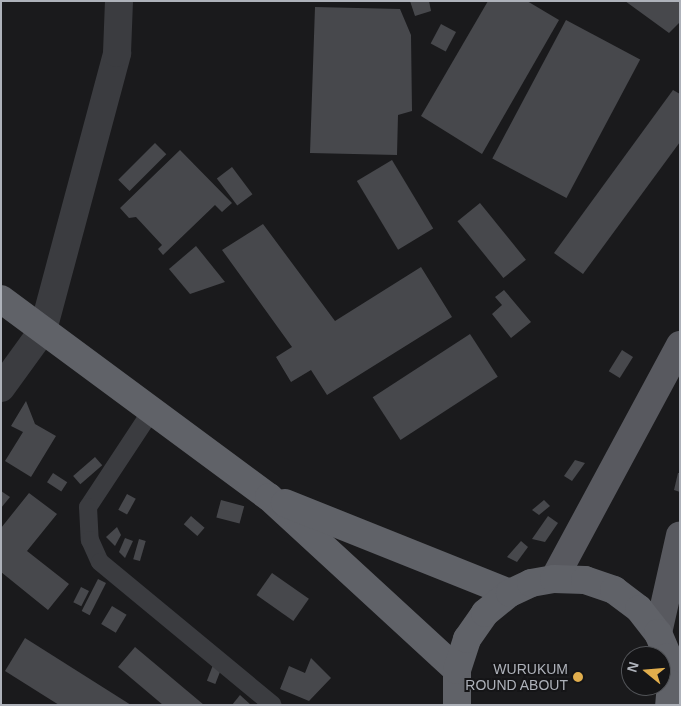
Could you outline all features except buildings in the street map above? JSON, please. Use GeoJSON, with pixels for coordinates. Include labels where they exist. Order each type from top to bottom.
{"type":"FeatureCollection","features":[{"type":"Feature","properties":{"kind":"highway"},"geometry":{"type":"LineString","coordinates":[[1,299],[270,497],[457,670]]}},
{"type":"Feature","properties":{"kind":"highway"},"geometry":{"type":"LineString","coordinates":[[270,497],[510,593]]}},
{"type":"Feature","properties":{"kind":"highway"},"geometry":{"type":"LineString","coordinates":[[458,705],[457,670],[467,639],[485,613],[510,593],[554,578],[585,580],[614,590],[639,609],[658,632],[668,657],[674,695]]}},
{"type":"Feature","properties":{"kind":"main road"},"geometry":{"type":"LineString","coordinates":[[554,578],[680,345]]}},
{"type":"Feature","properties":{"kind":"main road"},"geometry":{"type":"LineString","coordinates":[[658,632],[680,535]]}},
{"type":"Feature","properties":{"kind":"street"},"geometry":{"type":"LineString","coordinates":[[1,388],[43,330],[118,53],[119,1]]}},
{"type":"Feature","properties":{"kind":"lane"},"geometry":{"type":"LineString","coordinates":[[152,410],[88,507],[90,540],[100,562],[273,705]]}},
{"type":"Feature","properties":{"kind":"place","name":"WURUKUM ROUND ABOUT"},"geometry":{"type":"Point","coordinates":[578,677]}}]}
